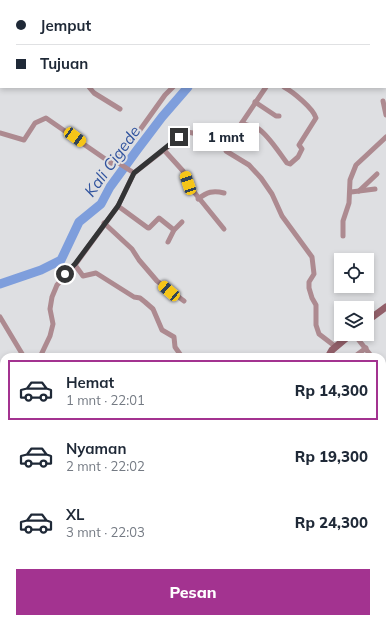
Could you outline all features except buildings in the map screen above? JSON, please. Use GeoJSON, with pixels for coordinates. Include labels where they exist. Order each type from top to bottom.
{"type":"FeatureCollection","features":[{"type":"Feature","properties":{"kind":"street"},"geometry":{"type":"LineString","coordinates":[[90,88],[94,93],[120,110]]}},
{"type":"Feature","properties":{"kind":"street"},"geometry":{"type":"LineString","coordinates":[[119,163],[126,144],[132,141],[165,95],[172,88]]}},
{"type":"Feature","properties":{"kind":"street"},"geometry":{"type":"LineString","coordinates":[[42,353],[50,336],[53,324],[50,309],[53,292],[65,274],[75,264],[118,206],[133,172],[187,132],[193,132],[225,143],[229,142],[265,88]]}},
{"type":"Feature","properties":{"kind":"street"},"geometry":{"type":"LineString","coordinates":[[242,123],[249,127],[258,128],[272,142],[287,163],[290,164],[294,161],[302,150],[299,145],[316,118],[313,112],[292,92],[286,88]]}},
{"type":"Feature","properties":{"kind":"street"},"geometry":{"type":"LineString","coordinates":[[383,101],[386,115]]}},
{"type":"Feature","properties":{"kind":"street"},"geometry":{"type":"LineString","coordinates":[[255,102],[276,116],[279,116]]}},
{"type":"Feature","properties":{"kind":"street"},"geometry":{"type":"LineString","coordinates":[[0,133],[24,140],[35,123],[46,118],[111,163],[119,163],[133,172]]}},
{"type":"Feature","properties":{"kind":"street"},"geometry":{"type":"LineString","coordinates":[[343,236],[343,221],[349,203],[351,192],[350,180],[354,167],[386,137]]}},
{"type":"Feature","properties":{"kind":"street"},"geometry":{"type":"LineString","coordinates":[[225,143],[227,152],[249,164],[261,178],[272,194],[282,216],[312,257],[314,274],[309,282],[309,288],[316,305],[316,326],[319,334],[336,347]]}},
{"type":"Feature","properties":{"kind":"street"},"geometry":{"type":"LineString","coordinates":[[164,150],[183,171],[190,187],[198,199],[224,229]]}},
{"type":"Feature","properties":{"kind":"street"},"geometry":{"type":"LineString","coordinates":[[359,191],[377,174]]}},
{"type":"Feature","properties":{"kind":"street"},"geometry":{"type":"LineString","coordinates":[[351,192],[375,189]]}},
{"type":"Feature","properties":{"kind":"street"},"geometry":{"type":"LineString","coordinates":[[198,199],[205,193],[214,190],[224,193]]}},
{"type":"Feature","properties":{"kind":"street"},"geometry":{"type":"LineString","coordinates":[[118,206],[148,228],[150,228],[159,218],[174,230]]}},
{"type":"Feature","properties":{"kind":"street"},"geometry":{"type":"LineString","coordinates":[[168,242],[174,230],[182,222]]}},
{"type":"Feature","properties":{"kind":"street"},"geometry":{"type":"LineString","coordinates":[[104,223],[132,249],[139,260],[157,281],[184,301]]}},
{"type":"Feature","properties":{"kind":"street"},"geometry":{"type":"LineString","coordinates":[[75,264],[84,276],[96,273],[134,298],[142,299],[156,313],[162,330],[174,337],[175,347],[179,353]]}},
{"type":"Feature","properties":{"kind":"street"},"geometry":{"type":"LineString","coordinates":[[374,316],[386,307]]}},
{"type":"Feature","properties":{"kind":"street"},"geometry":{"type":"LineString","coordinates":[[0,317],[22,353]]}},
{"type":"Feature","properties":{"kind":"street"},"geometry":{"type":"LineString","coordinates":[[331,353],[343,341]]}},
{"type":"Feature","properties":{"kind":"street"},"geometry":{"type":"LineString","coordinates":[[360,341],[369,353]]}},
{"type":"Feature","properties":{"kind":"street"},"geometry":{"type":"LineString","coordinates":[[359,353],[366,348]]}},
{"type":"Feature","properties":{"kind":"waterway","name":"Kali Cigede"},"geometry":{"type":"LineString","coordinates":[[0,284],[41,270],[61,260],[79,222],[101,204],[110,187],[137,150],[162,117],[187,88]]}},
{"type":"Feature","properties":{"kind":"route"},"geometry":{"type":"LineString","coordinates":[[65,274],[75,264],[118,206],[134,173],[179,137]]}}]}
